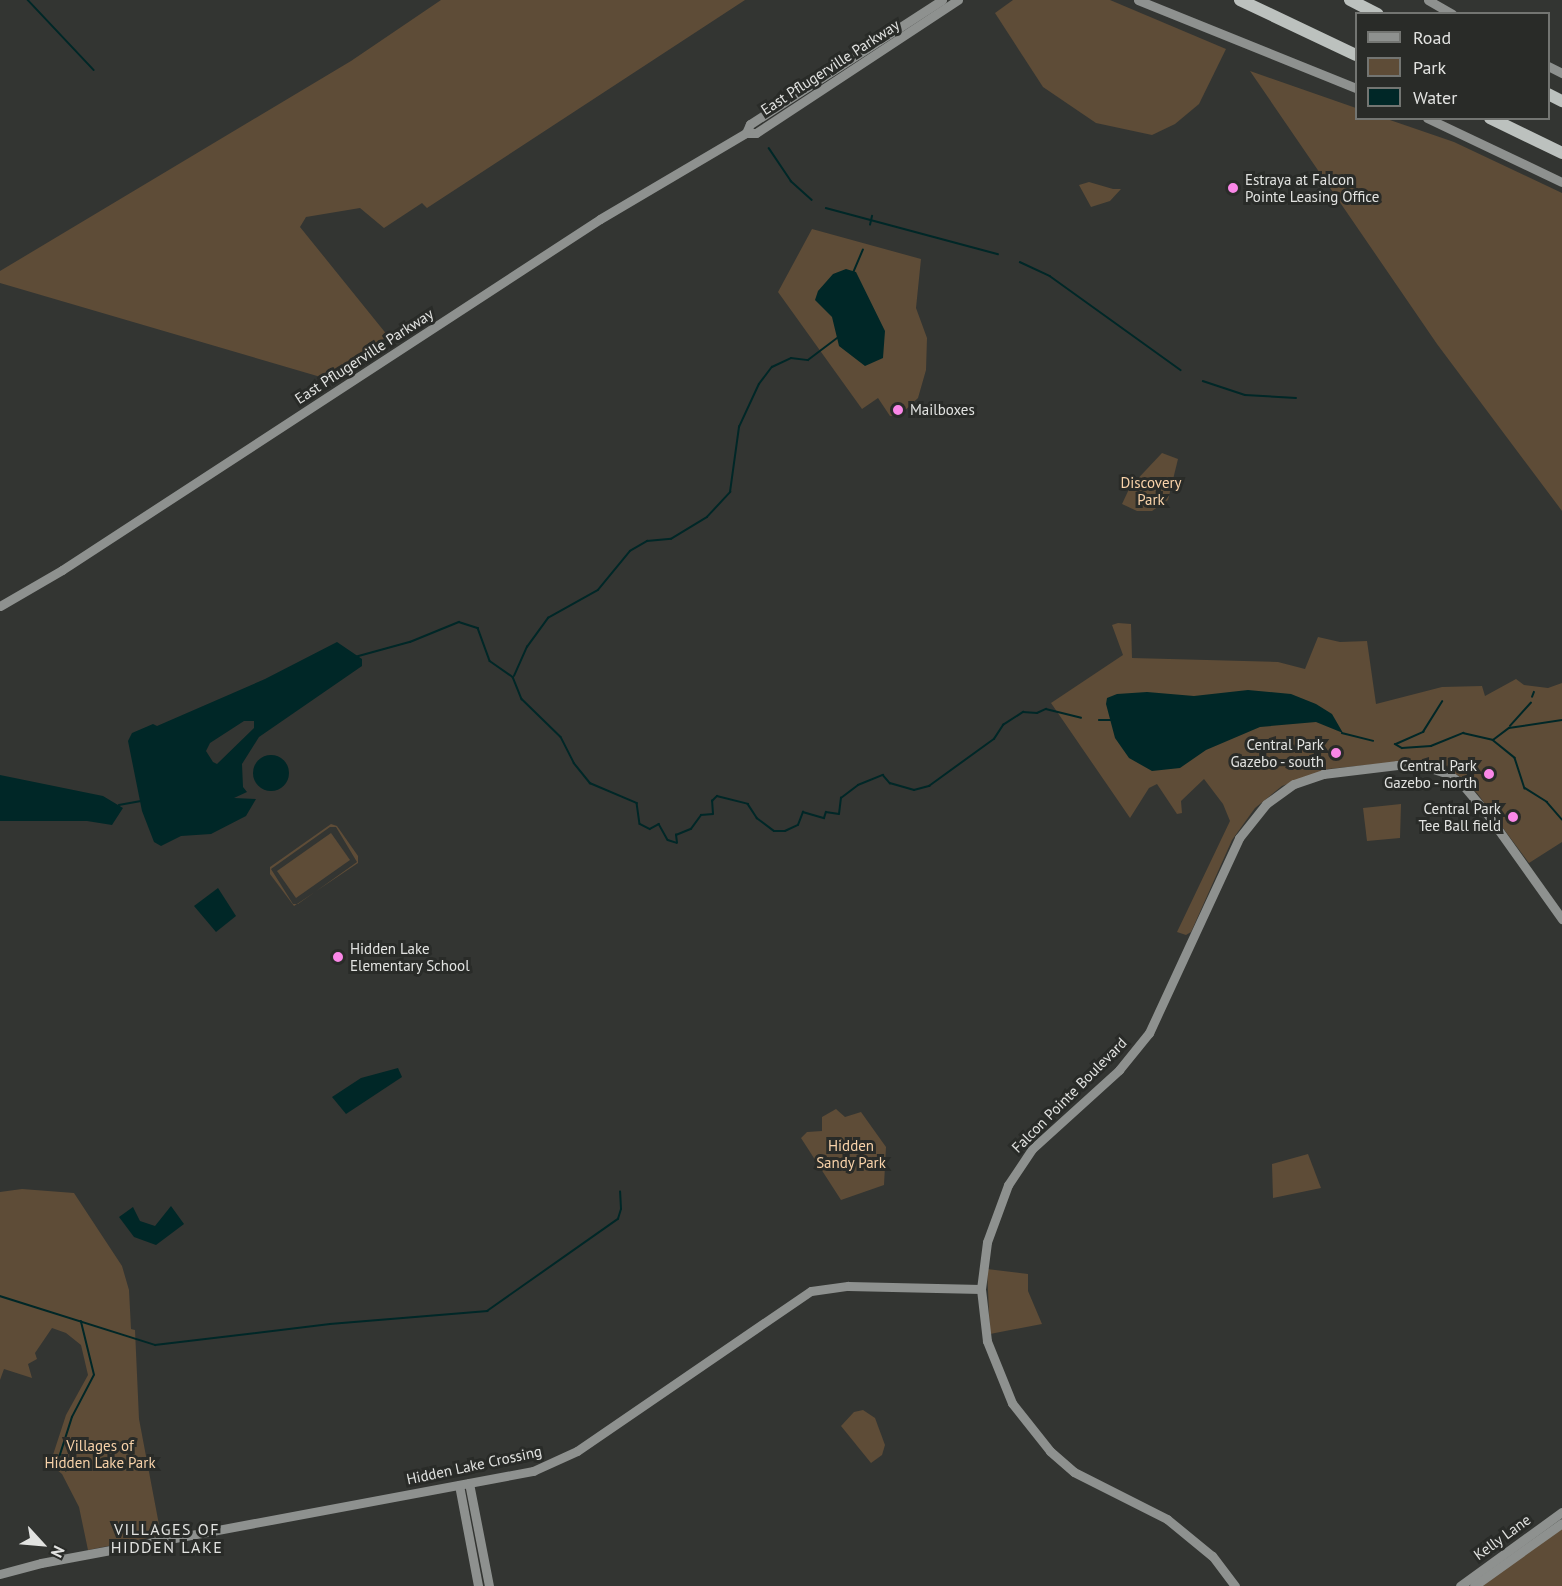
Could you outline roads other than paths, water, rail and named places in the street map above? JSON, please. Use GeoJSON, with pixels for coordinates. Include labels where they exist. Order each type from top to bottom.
{"type":"FeatureCollection","features":[{"type":"Feature","properties":{"kind":"highway"},"geometry":{"type":"LineString","coordinates":[[1240,0],[1355,55]]}},
{"type":"Feature","properties":{"kind":"highway"},"geometry":{"type":"LineString","coordinates":[[1350,0],[1374,12]]}},
{"type":"Feature","properties":{"kind":"highway"},"geometry":{"type":"LineString","coordinates":[[1494,120],[1562,154]]}},
{"type":"Feature","properties":{"kind":"street","name":"East Pflugerville Parkway"},"geometry":{"type":"LineString","coordinates":[[746,133],[750,124],[942,0]]}},
{"type":"Feature","properties":{"kind":"street","name":"East Pflugerville Parkway"},"geometry":{"type":"LineString","coordinates":[[0,606],[54,575],[600,219],[746,133],[756,133],[958,0]]}},
{"type":"Feature","properties":{"kind":"street"},"geometry":{"type":"LineString","coordinates":[[1138,0],[1355,88]]}},
{"type":"Feature","properties":{"kind":"street"},"geometry":{"type":"LineString","coordinates":[[1428,0],[1449,12]]}},
{"type":"Feature","properties":{"kind":"street"},"geometry":{"type":"LineString","coordinates":[[847,75],[852,64],[886,42],[901,27]]}},
{"type":"Feature","properties":{"kind":"street"},"geometry":{"type":"LineString","coordinates":[[1431,120],[1562,182]]}},
{"type":"Feature","properties":{"kind":"street","name":"Falcon Pointe Boulevard"},"geometry":{"type":"LineString","coordinates":[[1235,1586],[1192,1537],[1167,1519],[1074,1472],[1031,1430],[995,1368],[981,1289],[992,1226],[1021,1164],[1046,1135],[1119,1070],[1149,1033],[1239,838],[1255,814],[1280,793],[1323,774],[1397,765],[1427,767],[1448,774],[1463,784],[1485,811],[1562,919]]}},
{"type":"Feature","properties":{"kind":"street","name":"Hidden Lake Crossing"},"geometry":{"type":"LineString","coordinates":[[0,1574],[44,1562],[533,1471],[565,1459],[811,1291],[848,1286],[981,1289]]}},
{"type":"Feature","properties":{"kind":"street"},"geometry":{"type":"LineString","coordinates":[[469,1483],[489,1586]]}},
{"type":"Feature","properties":{"kind":"street"},"geometry":{"type":"LineString","coordinates":[[459,1485],[478,1586]]}},
{"type":"Feature","properties":{"kind":"street","name":"Kelly Lane"},"geometry":{"type":"LineString","coordinates":[[1460,1586],[1562,1512]]}},
{"type":"Feature","properties":{"kind":"street","name":"Kelly Lane"},"geometry":{"type":"LineString","coordinates":[[1474,1586],[1562,1522]]}},
{"type":"Feature","properties":{"kind":"water"},"geometry":{"type":"Polygon","coordinates":[[[846,269],[856,272],[885,331],[883,358],[865,366],[839,346],[832,317],[815,300],[818,291],[833,274],[846,269]]]}},
{"type":"Feature","properties":{"kind":"water"},"geometry":{"type":"Polygon","coordinates":[[[337,642],[362,659],[362,666],[259,737],[242,764],[243,787],[247,792],[234,798],[256,799],[246,816],[211,834],[181,836],[161,846],[154,842],[142,811],[128,741],[132,733],[153,724],[157,726],[265,679],[337,642]],[[244,721],[210,743],[206,751],[213,762],[217,764],[254,728],[254,721],[244,721]]]}},
{"type":"Feature","properties":{"kind":"water"},"geometry":{"type":"Polygon","coordinates":[[[1248,690],[1291,694],[1316,704],[1332,714],[1343,733],[1316,722],[1260,727],[1206,750],[1180,768],[1152,771],[1129,758],[1115,738],[1106,704],[1107,698],[1117,694],[1147,692],[1194,696],[1248,690]]]}},
{"type":"Feature","properties":{"kind":"water"},"geometry":{"type":"Polygon","coordinates":[[[271,755],[284,760],[289,773],[284,786],[271,791],[258,786],[253,773],[258,760],[271,755]]]}},
{"type":"Feature","properties":{"kind":"water"},"geometry":{"type":"Polygon","coordinates":[[[0,775],[103,796],[123,808],[112,825],[87,821],[0,821],[0,775]]]}},
{"type":"Feature","properties":{"kind":"water"},"geometry":{"type":"Polygon","coordinates":[[[218,888],[236,916],[216,932],[194,906],[218,888]]]}},
{"type":"Feature","properties":{"kind":"water"},"geometry":{"type":"Polygon","coordinates":[[[398,1068],[402,1077],[346,1114],[332,1097],[361,1078],[398,1068]]]}},
{"type":"Feature","properties":{"kind":"water"},"geometry":{"type":"Polygon","coordinates":[[[171,1206],[184,1224],[156,1245],[134,1237],[119,1217],[133,1207],[140,1221],[155,1226],[171,1206]]]}},
{"type":"Feature","properties":{"kind":"waterway"},"geometry":{"type":"LineString","coordinates":[[28,0],[94,70]]}},
{"type":"Feature","properties":{"kind":"waterway"},"geometry":{"type":"LineString","coordinates":[[769,148],[791,181],[812,200]]}},
{"type":"Feature","properties":{"kind":"waterway"},"geometry":{"type":"LineString","coordinates":[[826,208],[998,254]]}},
{"type":"Feature","properties":{"kind":"waterway"},"geometry":{"type":"LineString","coordinates":[[870,225],[872,216]]}},
{"type":"Feature","properties":{"kind":"waterway"},"geometry":{"type":"LineString","coordinates":[[853,273],[863,250]]}},
{"type":"Feature","properties":{"kind":"waterway"},"geometry":{"type":"LineString","coordinates":[[1020,262],[1050,276],[1181,370]]}},
{"type":"Feature","properties":{"kind":"waterway"},"geometry":{"type":"LineString","coordinates":[[514,676],[527,647],[548,618],[598,590],[630,551],[647,541],[671,539],[707,517],[730,492],[739,427],[759,384],[772,367],[791,358],[808,360],[837,338]]}},
{"type":"Feature","properties":{"kind":"waterway"},"geometry":{"type":"LineString","coordinates":[[1203,381],[1245,395],[1296,398]]}},
{"type":"Feature","properties":{"kind":"waterway"},"geometry":{"type":"LineString","coordinates":[[355,657],[410,642],[459,622],[478,628],[490,661],[513,677],[522,699],[561,737],[574,763],[590,783],[637,803],[640,824],[650,829],[659,824],[668,840],[677,843],[676,835],[691,829],[701,815],[713,814],[712,801],[717,796],[748,804],[757,818],[774,831],[785,831],[798,825],[803,812],[824,818],[826,812],[839,814],[841,798],[858,785],[883,775],[890,783],[914,790],[929,786],[994,739],[1003,725],[1023,712],[1037,713],[1046,709],[1081,718]]}},
{"type":"Feature","properties":{"kind":"waterway"},"geometry":{"type":"LineString","coordinates":[[1532,697],[1534,692]]}},
{"type":"Feature","properties":{"kind":"waterway"},"geometry":{"type":"LineString","coordinates":[[1396,744],[1423,732],[1442,702]]}},
{"type":"Feature","properties":{"kind":"waterway"},"geometry":{"type":"LineString","coordinates":[[1510,726],[1531,703]]}},
{"type":"Feature","properties":{"kind":"waterway"},"geometry":{"type":"LineString","coordinates":[[1099,720],[1112,720]]}},
{"type":"Feature","properties":{"kind":"waterway"},"geometry":{"type":"LineString","coordinates":[[1493,740],[1509,728],[1562,720]]}},
{"type":"Feature","properties":{"kind":"waterway"},"geometry":{"type":"LineString","coordinates":[[1342,733],[1373,741]]}},
{"type":"Feature","properties":{"kind":"waterway"},"geometry":{"type":"LineString","coordinates":[[1395,744],[1402,748],[1431,746],[1463,733],[1493,740],[1515,758],[1525,788],[1547,802],[1562,819]]}},
{"type":"Feature","properties":{"kind":"waterway"},"geometry":{"type":"LineString","coordinates":[[119,805],[141,801]]}},
{"type":"Feature","properties":{"kind":"waterway"},"geometry":{"type":"LineString","coordinates":[[0,1296],[155,1345],[330,1324],[487,1311],[618,1219],[621,1209],[620,1192]]}},
{"type":"Feature","properties":{"kind":"waterway"},"geometry":{"type":"LineString","coordinates":[[66,1471],[57,1464],[72,1417],[94,1375],[81,1322]]}},
{"type":"Feature","properties":{"kind":"place","name":"Estraya at Falcon Pointe Leasing Office"},"geometry":{"type":"Point","coordinates":[1233,188]}},
{"type":"Feature","properties":{"kind":"place","name":"Mailboxes"},"geometry":{"type":"Point","coordinates":[898,410]}},
{"type":"Feature","properties":{"kind":"place","name":"Central Park Gazebo - south"},"geometry":{"type":"Point","coordinates":[1336,753]}},
{"type":"Feature","properties":{"kind":"place","name":"Central Park Gazebo - north"},"geometry":{"type":"Point","coordinates":[1489,774]}},
{"type":"Feature","properties":{"kind":"place","name":"Central Park Tee Ball field"},"geometry":{"type":"Point","coordinates":[1513,817]}},
{"type":"Feature","properties":{"kind":"place","name":"Hidden Lake Elementary School"},"geometry":{"type":"Point","coordinates":[338,957]}},
{"type":"Feature","properties":{"kind":"district","name":"VILLAGES OF HIDDEN LAKE"},"geometry":{"type":"Point","coordinates":[167,1538]}},
{"type":"Feature","properties":{"kind":"park label","name":"Discovery Park"},"geometry":{"type":"Point","coordinates":[1151,490]}},
{"type":"Feature","properties":{"kind":"park label","name":"Hidden Sandy Park"},"geometry":{"type":"Point","coordinates":[851,1154]}},
{"type":"Feature","properties":{"kind":"park label","name":"Villages of Hidden Lake Park"},"geometry":{"type":"Point","coordinates":[100,1454]}}]}
